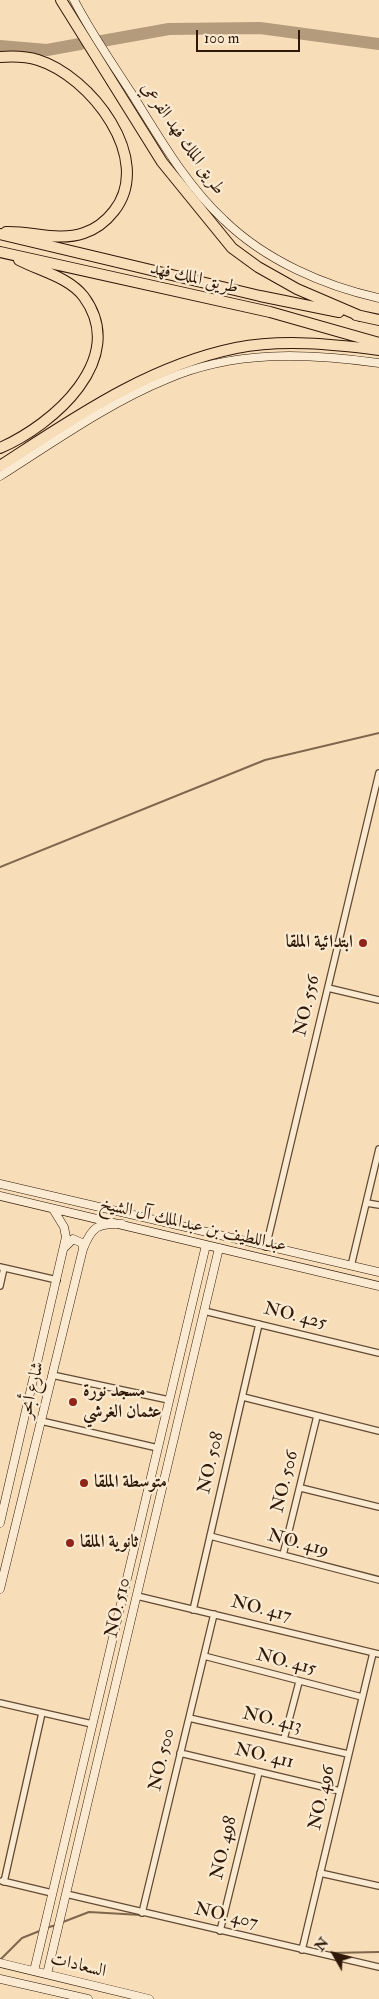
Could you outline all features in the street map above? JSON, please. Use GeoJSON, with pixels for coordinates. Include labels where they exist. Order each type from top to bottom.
{"type":"FeatureCollection","features":[{"type":"Feature","properties":{"kind":"highway"},"geometry":{"type":"LineString","coordinates":[[61,0],[162,162],[232,248],[258,267],[297,289],[360,316]]}},
{"type":"Feature","properties":{"kind":"highway"},"geometry":{"type":"LineString","coordinates":[[0,57],[18,56],[38,60],[56,68],[91,97],[119,135],[124,148],[128,176],[125,192],[119,205],[100,225],[86,233],[59,237],[23,232],[0,233]]}},
{"type":"Feature","properties":{"kind":"highway","name":"طريق الملك فهد"},"geometry":{"type":"LineString","coordinates":[[0,233],[260,296],[379,320]]}},
{"type":"Feature","properties":{"kind":"highway"},"geometry":{"type":"LineString","coordinates":[[0,448],[27,433],[57,412],[80,387],[94,363],[98,337],[93,314],[84,296],[68,282],[2,253]]}},
{"type":"Feature","properties":{"kind":"highway","name":"طريق الملك فهد"},"geometry":{"type":"LineString","coordinates":[[2,253],[270,312],[379,343]]}},
{"type":"Feature","properties":{"kind":"highway"},"geometry":{"type":"LineString","coordinates":[[0,466],[68,421],[143,378],[192,360],[236,348],[285,343],[379,350]]}},
{"type":"Feature","properties":{"kind":"street","name":"طريق الملك فهد الفرعي"},"geometry":{"type":"LineString","coordinates":[[74,0],[152,127],[190,182],[224,220],[262,250],[304,273],[358,293],[379,298]]}},
{"type":"Feature","properties":{"kind":"street"},"geometry":{"type":"LineString","coordinates":[[0,476],[131,396],[167,378],[210,366],[268,356],[327,356],[379,363]]}},
{"type":"Feature","properties":{"kind":"street","name":"NO. 556"},"geometry":{"type":"LineString","coordinates":[[266,1247],[377,792],[379,773]]}},
{"type":"Feature","properties":{"kind":"street"},"geometry":{"type":"LineString","coordinates":[[328,988],[379,1000]]}},
{"type":"Feature","properties":{"kind":"street"},"geometry":{"type":"LineString","coordinates":[[351,1266],[379,1149]]}},
{"type":"Feature","properties":{"kind":"street","name":"عبداللطيف بن عبدالملك آل الشيخ"},"geometry":{"type":"LineString","coordinates":[[0,1184],[379,1272]]}},
{"type":"Feature","properties":{"kind":"street","name":"عبداللطيف بن عبدالملك آل الشيخ"},"geometry":{"type":"LineString","coordinates":[[0,1196],[379,1286]]}},
{"type":"Feature","properties":{"kind":"street"},"geometry":{"type":"LineString","coordinates":[[366,1203],[379,1206]]}},
{"type":"Feature","properties":{"kind":"street","name":"شارع أبحر"},"geometry":{"type":"LineString","coordinates":[[0,1522],[66,1237],[64,1227],[53,1209]]}},
{"type":"Feature","properties":{"kind":"street","name":"شارع أبحر"},"geometry":{"type":"LineString","coordinates":[[0,1589],[83,1249],[90,1232],[103,1223],[122,1224]]}},
{"type":"Feature","properties":{"kind":"street"},"geometry":{"type":"LineString","coordinates":[[64,1248],[73,1239],[82,1243],[83,1249]]}},
{"type":"Feature","properties":{"kind":"street","name":"NO. 510"},"geometry":{"type":"LineString","coordinates":[[34,1971],[206,1245]]}},
{"type":"Feature","properties":{"kind":"street","name":"NO. 510"},"geometry":{"type":"LineString","coordinates":[[47,1974],[219,1248]]}},
{"type":"Feature","properties":{"kind":"street"},"geometry":{"type":"LineString","coordinates":[[203,1258],[205,1253],[210,1251],[216,1260]]}},
{"type":"Feature","properties":{"kind":"street"},"geometry":{"type":"LineString","coordinates":[[0,1286],[2,1267],[57,1280]]}},
{"type":"Feature","properties":{"kind":"street","name":"NO. 425"},"geometry":{"type":"LineString","coordinates":[[204,1310],[379,1353]]}},
{"type":"Feature","properties":{"kind":"street","name":"NO. 508"},"geometry":{"type":"LineString","coordinates":[[193,1610],[259,1324]]}},
{"type":"Feature","properties":{"kind":"street"},"geometry":{"type":"LineString","coordinates":[[52,1375],[169,1400]]}},
{"type":"Feature","properties":{"kind":"street"},"geometry":{"type":"LineString","coordinates":[[243,1397],[379,1431]]}},
{"type":"Feature","properties":{"kind":"street","name":"NO. 506"},"geometry":{"type":"LineString","coordinates":[[283,1555],[301,1488],[317,1416]]}},
{"type":"Feature","properties":{"kind":"street"},"geometry":{"type":"LineString","coordinates":[[41,1421],[158,1448]]}},
{"type":"Feature","properties":{"kind":"street"},"geometry":{"type":"LineString","coordinates":[[301,1488],[379,1507]]}},
{"type":"Feature","properties":{"kind":"street","name":"NO. 419"},"geometry":{"type":"LineString","coordinates":[[210,1536],[379,1580]]}},
{"type":"Feature","properties":{"kind":"street"},"geometry":{"type":"LineString","coordinates":[[123,1594],[137,1596]]}},
{"type":"Feature","properties":{"kind":"street","name":"NO. 417"},"geometry":{"type":"LineString","coordinates":[[137,1596],[376,1653]]}},
{"type":"Feature","properties":{"kind":"street","name":"NO. 500"},"geometry":{"type":"LineString","coordinates":[[142,1913],[214,1614]]}},
{"type":"Feature","properties":{"kind":"street","name":"NO. 496"},"geometry":{"type":"LineString","coordinates":[[302,1950],[362,1697],[376,1653]]}},
{"type":"Feature","properties":{"kind":"street","name":"NO. 415"},"geometry":{"type":"LineString","coordinates":[[204,1656],[362,1697]]}},
{"type":"Feature","properties":{"kind":"street"},"geometry":{"type":"LineString","coordinates":[[284,1739],[299,1682]]}},
{"type":"Feature","properties":{"kind":"street"},"geometry":{"type":"LineString","coordinates":[[0,1703],[92,1724]]}},
{"type":"Feature","properties":{"kind":"street"},"geometry":{"type":"LineString","coordinates":[[42,1713],[2,1881],[52,1893]]}},
{"type":"Feature","properties":{"kind":"street","name":"NO. 413"},"geometry":{"type":"LineString","coordinates":[[189,1718],[348,1754]]}},
{"type":"Feature","properties":{"kind":"street","name":"NO. 411"},"geometry":{"type":"LineString","coordinates":[[180,1753],[340,1791]]}},
{"type":"Feature","properties":{"kind":"street","name":"NO. 498"},"geometry":{"type":"LineString","coordinates":[[220,1931],[258,1772]]}},
{"type":"Feature","properties":{"kind":"street"},"geometry":{"type":"LineString","coordinates":[[320,1873],[379,1886]]}},
{"type":"Feature","properties":{"kind":"street","name":"NO. 407"},"geometry":{"type":"LineString","coordinates":[[66,1894],[379,1967]]}},
{"type":"Feature","properties":{"kind":"street"},"geometry":{"type":"LineString","coordinates":[[37,1956],[41,1967],[46,1967],[50,1961]]}},
{"type":"Feature","properties":{"kind":"street","name":"السعادات"},"geometry":{"type":"LineString","coordinates":[[0,1963],[149,1999]]}},
{"type":"Feature","properties":{"kind":"street","name":"السعادات"},"geometry":{"type":"LineString","coordinates":[[0,1979],[88,1999]]}},
{"type":"Feature","properties":{"kind":"waterway"},"geometry":{"type":"LineString","coordinates":[[102,41],[169,29],[260,28],[379,44]]}},
{"type":"Feature","properties":{"kind":"waterway"},"geometry":{"type":"LineString","coordinates":[[0,46],[47,50],[80,44]]}},
{"type":"Feature","properties":{"kind":"waterway"},"geometry":{"type":"LineString","coordinates":[[0,867],[265,760],[379,733]]}},
{"type":"Feature","properties":{"kind":"waterway"},"geometry":{"type":"LineString","coordinates":[[63,1922],[89,1912],[141,1915]]}},
{"type":"Feature","properties":{"kind":"waterway"},"geometry":{"type":"LineString","coordinates":[[46,1928],[56,1925]]}},
{"type":"Feature","properties":{"kind":"waterway"},"geometry":{"type":"LineString","coordinates":[[0,1960],[22,1938],[42,1930]]}},
{"type":"Feature","properties":{"kind":"waterway"},"geometry":{"type":"LineString","coordinates":[[329,1953],[379,1952]]}},
{"type":"Feature","properties":{"kind":"place","name":"ابتدائية الملقا"},"geometry":{"type":"Point","coordinates":[363,943]}},
{"type":"Feature","properties":{"kind":"place","name":"مسجد نورة عثمان الغرشي"},"geometry":{"type":"Point","coordinates":[73,1402]}},
{"type":"Feature","properties":{"kind":"place","name":"متوسطة الملقا"},"geometry":{"type":"Point","coordinates":[84,1483]}},
{"type":"Feature","properties":{"kind":"place","name":"ثانوية الملقا"},"geometry":{"type":"Point","coordinates":[70,1543]}}]}
